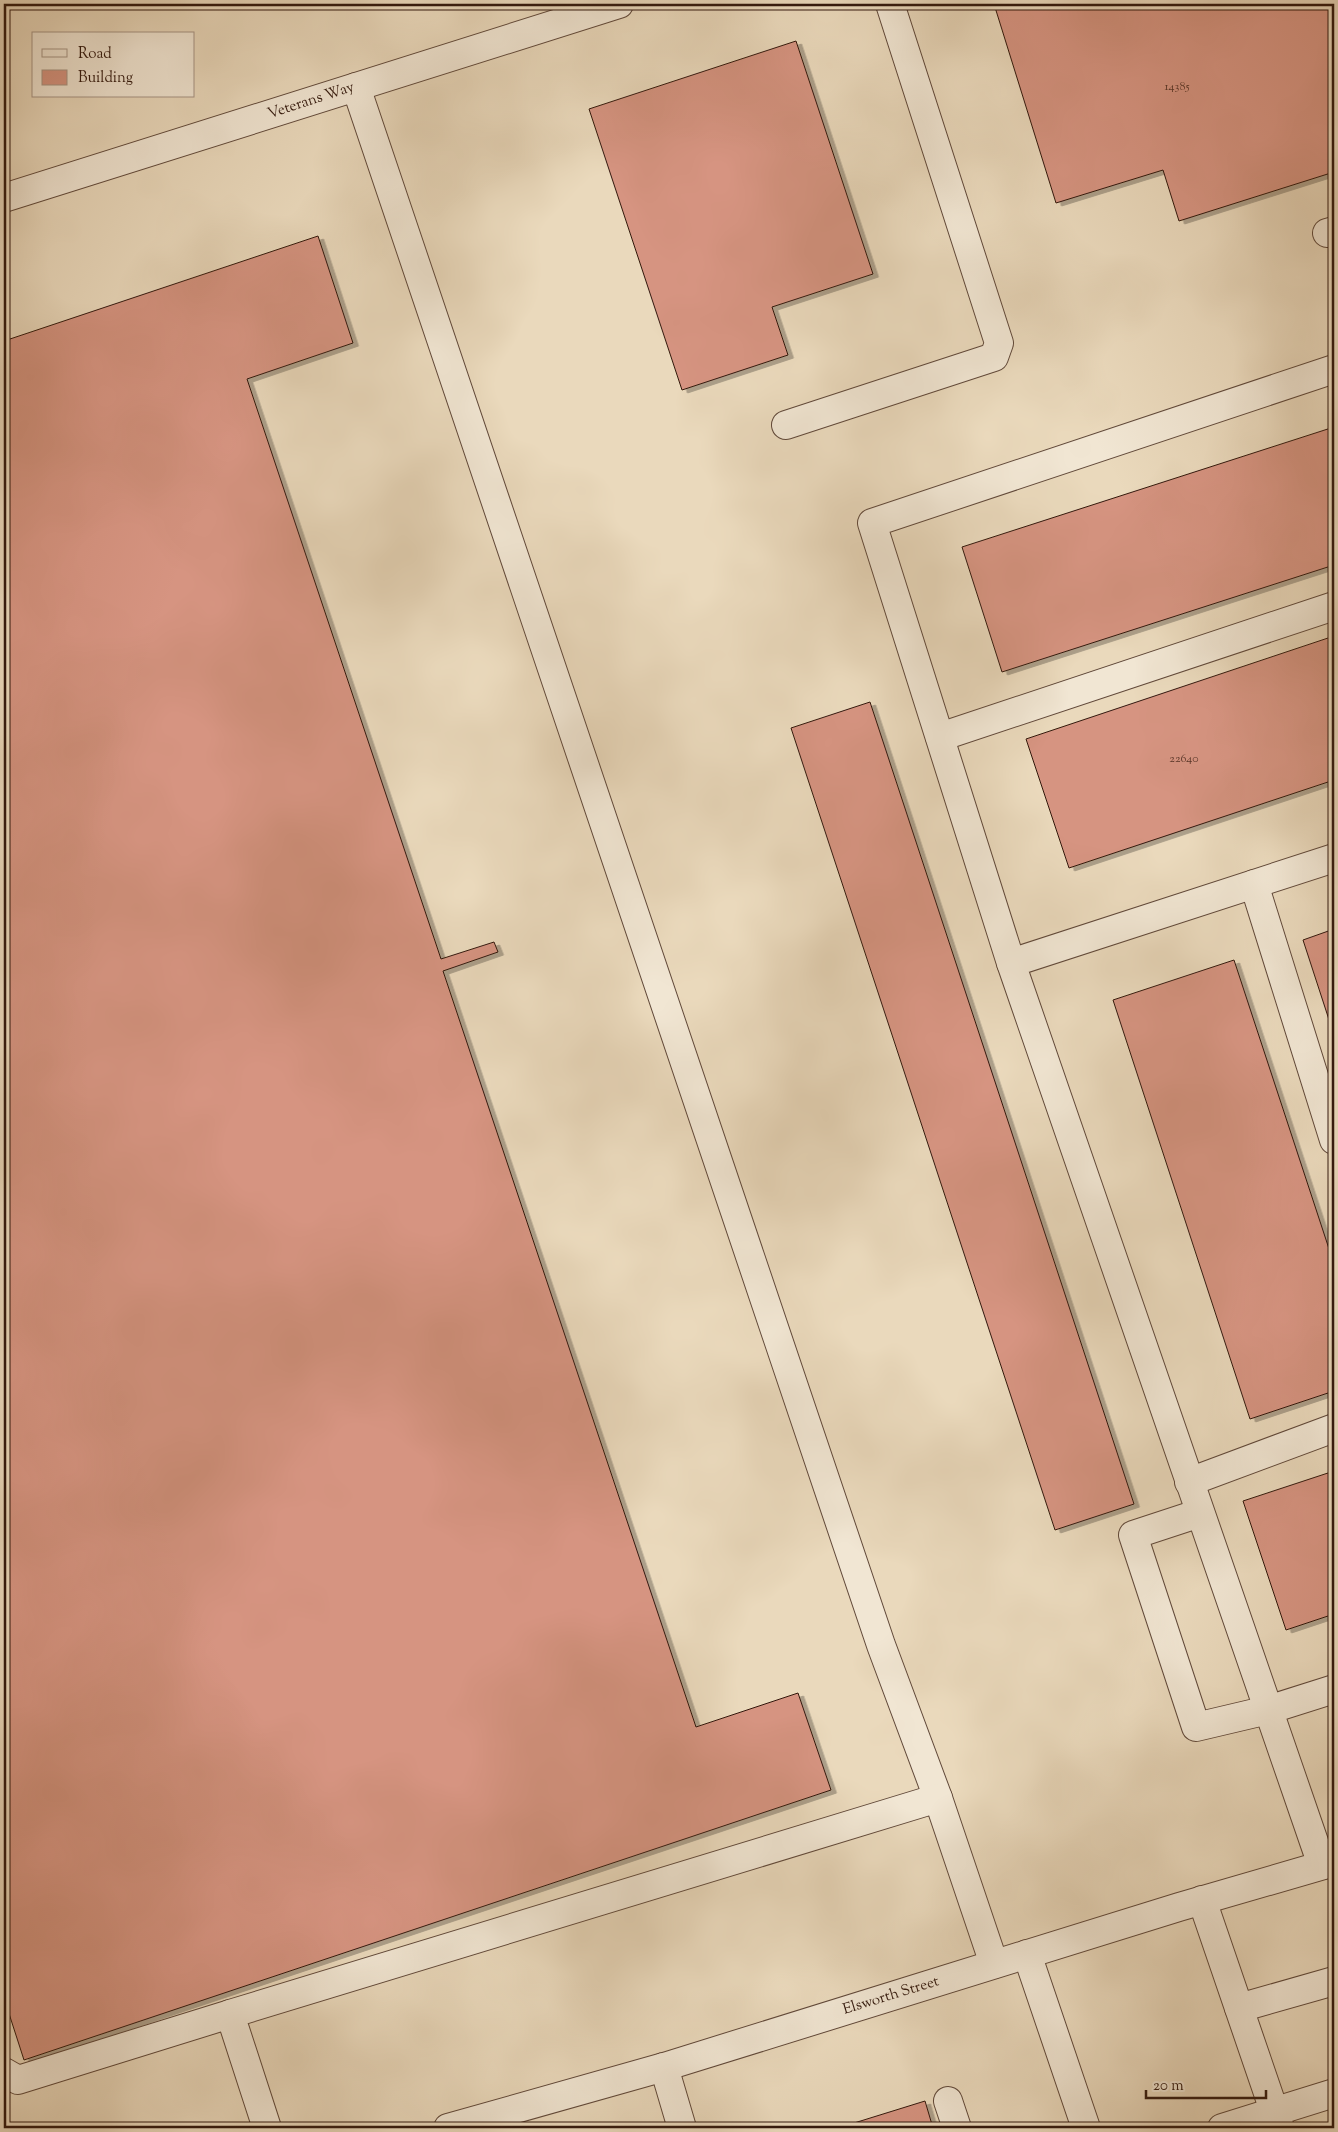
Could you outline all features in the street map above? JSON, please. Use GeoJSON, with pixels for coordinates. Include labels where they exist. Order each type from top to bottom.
{"type":"FeatureCollection","features":[{"type":"Feature","properties":{"kind":"street","name":"Veterans Way"},"geometry":{"type":"LineString","coordinates":[[4,198],[619,4]]}},
{"type":"Feature","properties":{"kind":"street"},"geometry":{"type":"LineString","coordinates":[[786,425],[994,357],[999,343],[890,4]]}},
{"type":"Feature","properties":{"kind":"street"},"geometry":{"type":"LineString","coordinates":[[356,86],[881,1645],[938,1798],[994,1964]]}},
{"type":"Feature","properties":{"kind":"street"},"geometry":{"type":"LineString","coordinates":[[1328,1864],[1268,1710],[1011,963],[872,523],[1334,369]]}},
{"type":"Feature","properties":{"kind":"street"},"geometry":{"type":"LineString","coordinates":[[940,738],[1334,606]]}},
{"type":"Feature","properties":{"kind":"street"},"geometry":{"type":"LineString","coordinates":[[1011,963],[1334,858]]}},
{"type":"Feature","properties":{"kind":"street"},"geometry":{"type":"LineString","coordinates":[[1254,884],[1334,1140]]}},
{"type":"Feature","properties":{"kind":"street"},"geometry":{"type":"LineString","coordinates":[[1190,1482],[1334,1428]]}},
{"type":"Feature","properties":{"kind":"street"},"geometry":{"type":"LineString","coordinates":[[1200,1513],[1133,1535],[1196,1727],[1268,1710],[1334,1689]]}},
{"type":"Feature","properties":{"kind":"street"},"geometry":{"type":"LineString","coordinates":[[4,2072],[18,2080],[938,1798]]}},
{"type":"Feature","properties":{"kind":"street","name":"Elsworth Street"},"geometry":{"type":"LineString","coordinates":[[448,2128],[664,2067],[1202,1900],[1328,1864]]}},
{"type":"Feature","properties":{"kind":"street"},"geometry":{"type":"LineString","coordinates":[[1202,1900],[1277,2120]]}},
{"type":"Feature","properties":{"kind":"street"},"geometry":{"type":"LineString","coordinates":[[1028,1954],[1086,2128]]}},
{"type":"Feature","properties":{"kind":"street"},"geometry":{"type":"LineString","coordinates":[[1239,2008],[1334,1981]]}},
{"type":"Feature","properties":{"kind":"street"},"geometry":{"type":"LineString","coordinates":[[230,2014],[267,2128]]}},
{"type":"Feature","properties":{"kind":"street"},"geometry":{"type":"LineString","coordinates":[[664,2067],[682,2128]]}},
{"type":"Feature","properties":{"kind":"street"},"geometry":{"type":"LineString","coordinates":[[1222,2128],[1277,2120],[1334,2093]]}},
{"type":"Feature","properties":{"kind":"street"},"geometry":{"type":"LineString","coordinates":[[948,2100],[957,2128]]}},
{"type":"Feature","properties":{"kind":"building"},"geometry":{"type":"Polygon","coordinates":[[[994,4],[1334,4],[1334,172],[1179,221],[1163,170],[1056,203],[994,4]]]}},
{"type":"Feature","properties":{"kind":"building"},"geometry":{"type":"Polygon","coordinates":[[[796,41],[873,274],[772,307],[788,355],[682,390],[589,109],[796,41]]]}},
{"type":"Feature","properties":{"kind":"building"},"geometry":{"type":"Polygon","coordinates":[[[318,236],[353,343],[247,379],[441,959],[494,942],[498,952],[443,971],[696,1727],[798,1693],[831,1790],[24,2060],[4,1998],[4,341],[318,236]]]}},
{"type":"Feature","properties":{"kind":"building"},"geometry":{"type":"Polygon","coordinates":[[[1334,427],[1334,565],[1002,672],[962,547],[1334,427]]]}},
{"type":"Feature","properties":{"kind":"building"},"geometry":{"type":"Polygon","coordinates":[[[1334,636],[1334,780],[1069,868],[1026,739],[1334,636]]]}},
{"type":"Feature","properties":{"kind":"building"},"geometry":{"type":"Polygon","coordinates":[[[870,702],[1134,1504],[1055,1530],[791,728],[870,702]]]}},
{"type":"Feature","properties":{"kind":"building"},"geometry":{"type":"Polygon","coordinates":[[[1334,929],[1334,1035],[1303,940],[1334,929]]]}},
{"type":"Feature","properties":{"kind":"building"},"geometry":{"type":"Polygon","coordinates":[[[1234,960],[1334,1264],[1334,1391],[1250,1419],[1113,1000],[1234,960]]]}},
{"type":"Feature","properties":{"kind":"building"},"geometry":{"type":"Polygon","coordinates":[[[1334,1471],[1334,1614],[1286,1630],[1243,1501],[1334,1471]]]}},
{"type":"Feature","properties":{"kind":"building"},"geometry":{"type":"Polygon","coordinates":[[[925,2101],[933,2128],[838,2128],[925,2101]]]}}]}
